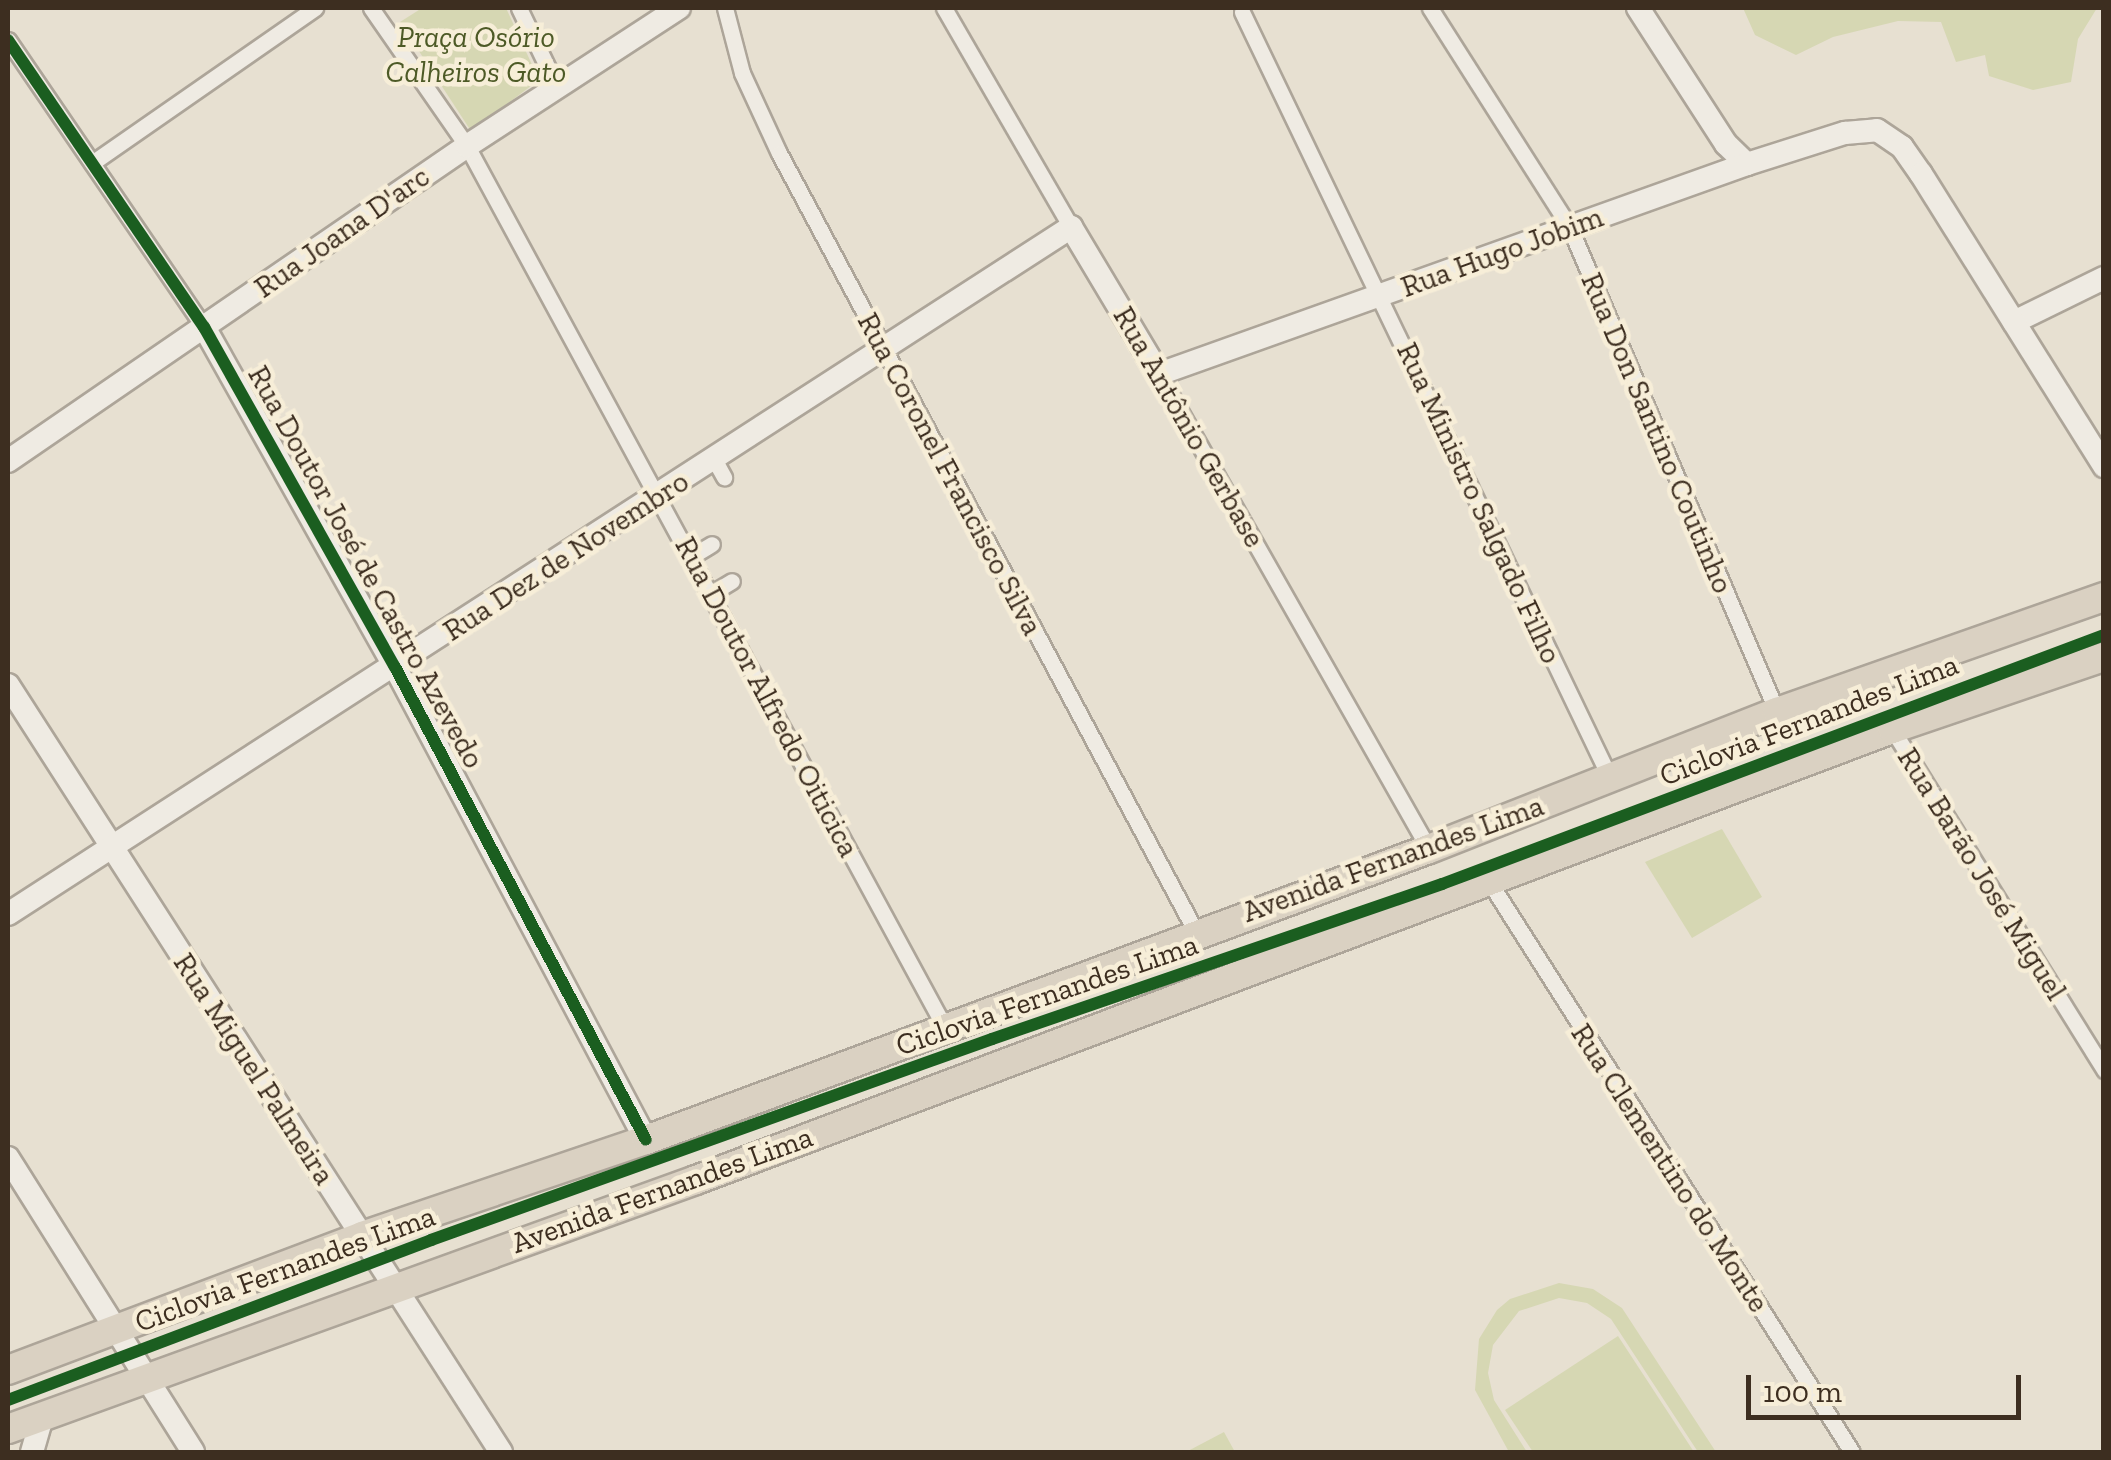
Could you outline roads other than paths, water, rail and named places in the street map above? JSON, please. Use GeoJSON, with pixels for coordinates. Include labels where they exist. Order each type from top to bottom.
{"type":"FeatureCollection","features":[{"type":"Feature","properties":{"kind":"highway","name":"Avenida Fernandes Lima"},"geometry":{"type":"LineString","coordinates":[[8,1370],[362,1236],[646,1140],[1196,932],[1428,849],[1777,712],[2104,597]]}},
{"type":"Feature","properties":{"kind":"highway","name":"Avenida Fernandes Lima"},"geometry":{"type":"LineString","coordinates":[[8,1429],[696,1180],[1100,1024],[1490,883],[1892,730],[2104,658]]}},
{"type":"Feature","properties":{"kind":"street"},"geometry":{"type":"LineString","coordinates":[[92,163],[315,8]]}},
{"type":"Feature","properties":{"kind":"street","name":"Rua Doutor Alfredo Oiticica"},"geometry":{"type":"LineString","coordinates":[[371,8],[468,146],[945,1028]]}},
{"type":"Feature","properties":{"kind":"street"},"geometry":{"type":"LineString","coordinates":[[519,8],[557,87]]}},
{"type":"Feature","properties":{"kind":"street","name":"Rua Joana D'arc"},"geometry":{"type":"LineString","coordinates":[[8,462],[468,146],[679,8]]}},
{"type":"Feature","properties":{"kind":"street","name":"Rua Coronel Francisco Silva"},"geometry":{"type":"LineString","coordinates":[[725,8],[742,73],[779,152],[1196,932]]}},
{"type":"Feature","properties":{"kind":"street","name":"Rua Antônio Gerbase"},"geometry":{"type":"LineString","coordinates":[[944,8],[1160,374],[1428,849]]}},
{"type":"Feature","properties":{"kind":"street","name":"Rua Don Santino Coutinho"},"geometry":{"type":"LineString","coordinates":[[1430,8],[1570,228],[1777,712]]}},
{"type":"Feature","properties":{"kind":"street"},"geometry":{"type":"LineString","coordinates":[[1638,8],[1726,144],[1748,164]]}},
{"type":"Feature","properties":{"kind":"street","name":"Rua Ministro Salgado Filho"},"geometry":{"type":"LineString","coordinates":[[1242,12],[1610,778]]}},
{"type":"Feature","properties":{"kind":"street","name":"Rua Doutor José de Castro Azevedo"},"geometry":{"type":"LineString","coordinates":[[8,40],[204,328],[395,667],[646,1140]]}},
{"type":"Feature","properties":{"kind":"street","name":"Rua Hugo Jobim"},"geometry":{"type":"LineString","coordinates":[[1160,374],[1724,172],[1845,133],[1877,130],[1902,147],[2014,322]]}},
{"type":"Feature","properties":{"kind":"street"},"geometry":{"type":"LineString","coordinates":[[1724,172],[1726,144]]}},
{"type":"Feature","properties":{"kind":"street","name":"Rua Dez de Novembro"},"geometry":{"type":"LineString","coordinates":[[8,914],[109,845],[395,667],[659,495],[719,468],[883,348],[1071,227]]}},
{"type":"Feature","properties":{"kind":"street"},"geometry":{"type":"LineString","coordinates":[[2104,278],[2014,322],[2104,466]]}},
{"type":"Feature","properties":{"kind":"street"},"geometry":{"type":"LineString","coordinates":[[692,556],[712,544]]}},
{"type":"Feature","properties":{"kind":"street"},"geometry":{"type":"LineString","coordinates":[[712,593],[732,581]]}},
{"type":"Feature","properties":{"kind":"street","name":"Rua Miguel Palmeira"},"geometry":{"type":"LineString","coordinates":[[8,685],[501,1452]]}},
{"type":"Feature","properties":{"kind":"street","name":"Rua Barão José Miguel"},"geometry":{"type":"LineString","coordinates":[[1892,730],[2104,1070]]}},
{"type":"Feature","properties":{"kind":"street","name":"Rua Clementino do Monte"},"geometry":{"type":"LineString","coordinates":[[1490,883],[1852,1452]]}},
{"type":"Feature","properties":{"kind":"street"},"geometry":{"type":"LineString","coordinates":[[8,1158],[193,1452]]}},
{"type":"Feature","properties":{"kind":"street"},"geometry":{"type":"LineString","coordinates":[[32,1452],[42,1417]]}},
{"type":"Feature","properties":{"kind":"park label","name":"Praça Osório Calheiros Gato"},"geometry":{"type":"Point","coordinates":[476,54]}}]}
